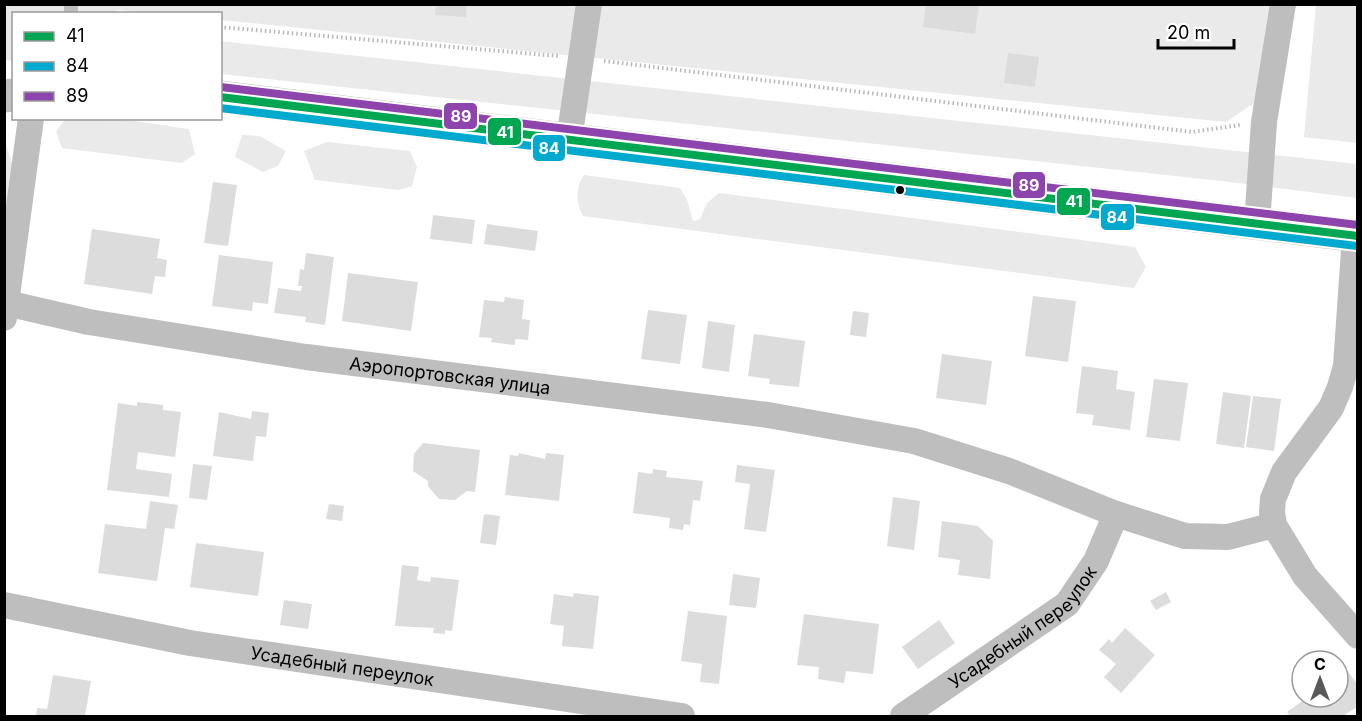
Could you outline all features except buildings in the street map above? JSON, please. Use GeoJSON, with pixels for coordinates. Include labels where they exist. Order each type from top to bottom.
{"type":"FeatureCollection","features":[{"type":"Feature","properties":{"kind":"street"},"geometry":{"type":"LineString","coordinates":[[569,140],[589,4]]}},
{"type":"Feature","properties":{"kind":"street"},"geometry":{"type":"LineString","coordinates":[[1257,224],[1264,122],[1283,4]]}},
{"type":"Feature","properties":{"kind":"street"},"geometry":{"type":"LineString","coordinates":[[222,97],[1356,236],[1346,366],[1340,387],[1331,408],[1284,472],[1273,498],[1274,525],[1305,576],[1358,636]]}},
{"type":"Feature","properties":{"kind":"street"},"geometry":{"type":"LineString","coordinates":[[5,310],[31,120]]}},
{"type":"Feature","properties":{"kind":"street","name":"Аэропортовская улица"},"geometry":{"type":"LineString","coordinates":[[5,310],[306,357],[768,415],[914,441],[1009,471],[1116,514],[1185,536],[1209,538],[1236,535],[1274,525]]}},
{"type":"Feature","properties":{"kind":"street","name":"Усадебный переулок"},"geometry":{"type":"LineString","coordinates":[[903,717],[1067,604],[1096,561],[1116,514]]}},
{"type":"Feature","properties":{"kind":"street","name":"Усадебный переулок"},"geometry":{"type":"LineString","coordinates":[[4,605],[190,643],[682,717]]}},
{"type":"Feature","properties":{"kind":"path"},"geometry":{"type":"LineString","coordinates":[[222,27],[580,58],[1192,132],[1264,122]]}},
{"type":"Feature","properties":{"kind":"shaded area"},"geometry":{"type":"Polygon","coordinates":[[[4,5],[1278,5],[1260,99],[1226,122],[222,20],[222,12],[118,10],[115,12],[12,12],[12,61],[5,60],[4,5]]]}},
{"type":"Feature","properties":{"kind":"shaded area"},"geometry":{"type":"Polygon","coordinates":[[[1316,5],[1357,5],[1357,143],[1304,137],[1316,5]]]}},
{"type":"Feature","properties":{"kind":"shaded area"},"geometry":{"type":"Polygon","coordinates":[[[222,41],[1357,164],[1357,198],[1222,181],[222,74],[222,41]]]}},
{"type":"Feature","properties":{"kind":"shaded area"},"geometry":{"type":"Polygon","coordinates":[[[64,120],[135,121],[189,129],[195,154],[182,163],[62,148],[56,132],[64,120]]]}},
{"type":"Feature","properties":{"kind":"shaded area"},"geometry":{"type":"Polygon","coordinates":[[[242,135],[260,136],[286,151],[278,166],[263,172],[235,157],[242,135]]]}},
{"type":"Feature","properties":{"kind":"shaded area"},"geometry":{"type":"Polygon","coordinates":[[[5,142],[13,166],[5,236],[5,142]]]}},
{"type":"Feature","properties":{"kind":"shaded area"},"geometry":{"type":"Polygon","coordinates":[[[327,142],[410,151],[417,167],[412,186],[399,190],[315,180],[304,151],[327,142]]]}},
{"type":"Feature","properties":{"kind":"shaded area"},"geometry":{"type":"Polygon","coordinates":[[[584,175],[680,188],[687,200],[693,221],[700,219],[707,203],[719,193],[1135,247],[1146,267],[1134,288],[583,216],[578,196],[579,185],[584,175]]]}},
{"type":"Feature","properties":{"kind":"transit line","name":"89"},"geometry":{"type":"LineString","coordinates":[[222,87],[1358,225]]}},
{"type":"Feature","properties":{"kind":"transit line","name":"41"},"geometry":{"type":"LineString","coordinates":[[222,97],[1358,236]]}},
{"type":"Feature","properties":{"kind":"transit line","name":"84"},"geometry":{"type":"LineString","coordinates":[[222,108],[1357,246]]}}]}
